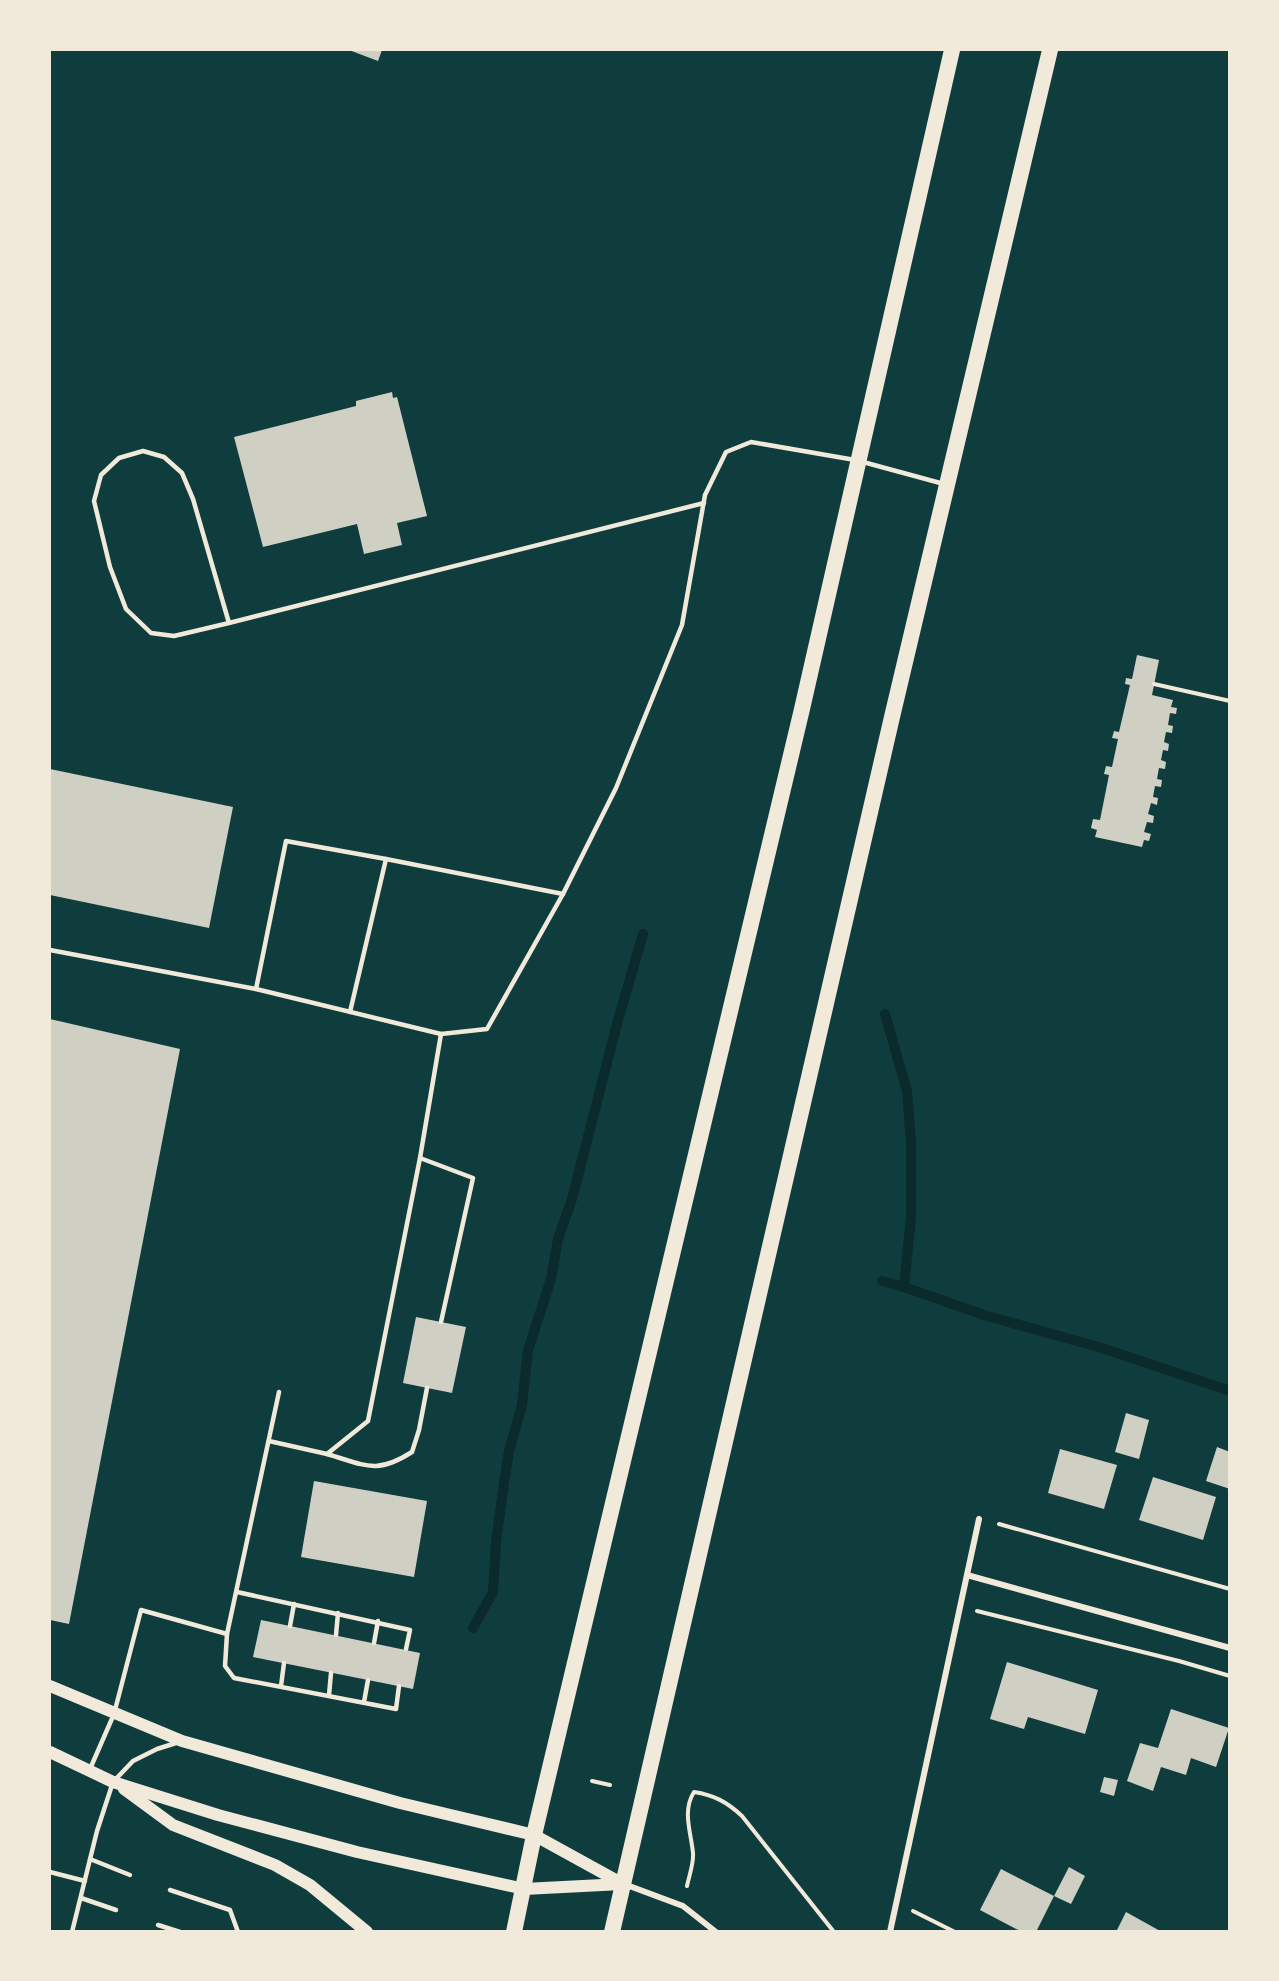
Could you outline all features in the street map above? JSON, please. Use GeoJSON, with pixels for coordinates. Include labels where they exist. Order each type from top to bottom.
{"type":"FeatureCollection","features":[{"type":"Feature","properties":{"kind":"highway"},"geometry":{"type":"LineString","coordinates":[[514,1932],[534,1835],[802,709],[952,50]]}},
{"type":"Feature","properties":{"kind":"highway"},"geometry":{"type":"LineString","coordinates":[[612,1932],[656,1734],[1050,50]]}},
{"type":"Feature","properties":{"kind":"main road"},"geometry":{"type":"LineString","coordinates":[[50,1686],[182,1741],[400,1803],[534,1835],[623,1884]]}},
{"type":"Feature","properties":{"kind":"main road"},"geometry":{"type":"LineString","coordinates":[[50,1752],[90,1769],[113,1782],[173,1825],[275,1865],[310,1885],[367,1932]]}},
{"type":"Feature","properties":{"kind":"main road"},"geometry":{"type":"LineString","coordinates":[[113,1782],[218,1815],[357,1852],[524,1888],[623,1884]]}},
{"type":"Feature","properties":{"kind":"street"},"geometry":{"type":"LineString","coordinates":[[890,1932],[979,1519]]}},
{"type":"Feature","properties":{"kind":"street"},"geometry":{"type":"LineString","coordinates":[[967,1575],[1230,1648]]}},
{"type":"Feature","properties":{"kind":"street"},"geometry":{"type":"LineString","coordinates":[[623,1884],[683,1906],[716,1932]]}},
{"type":"Feature","properties":{"kind":"lane"},"geometry":{"type":"LineString","coordinates":[[50,950],[256,989],[441,1034],[487,1029],[562,894],[616,788],[682,625],[705,495],[726,452],[751,442],[858,461],[947,485]]}},
{"type":"Feature","properties":{"kind":"lane"},"geometry":{"type":"LineString","coordinates":[[229,623],[193,499],[182,473],[164,457],[142,451],[119,458],[100,475],[94,501],[110,567],[126,609],[152,633],[174,636],[229,623],[704,502]]}},
{"type":"Feature","properties":{"kind":"lane"},"geometry":{"type":"LineString","coordinates":[[256,989],[286,841],[562,894]]}},
{"type":"Feature","properties":{"kind":"lane"},"geometry":{"type":"LineString","coordinates":[[350,1012],[386,859]]}},
{"type":"Feature","properties":{"kind":"lane"},"geometry":{"type":"LineString","coordinates":[[327,1454],[368,1421],[420,1158],[441,1034]]}},
{"type":"Feature","properties":{"kind":"lane"},"geometry":{"type":"LineString","coordinates":[[420,1158],[473,1178],[441,1322]]}},
{"type":"Feature","properties":{"kind":"lane"},"geometry":{"type":"LineString","coordinates":[[269,1441],[371,1467],[394,1464],[412,1452],[427,1388]]}},
{"type":"Feature","properties":{"kind":"lane"},"geometry":{"type":"LineString","coordinates":[[279,1392],[227,1634],[225,1666],[234,1678],[396,1709],[399,1686]]}},
{"type":"Feature","properties":{"kind":"lane"},"geometry":{"type":"LineString","coordinates":[[237,1592],[410,1630],[406,1649]]}},
{"type":"Feature","properties":{"kind":"lane"},"geometry":{"type":"LineString","coordinates":[[291,1626],[294,1604]]}},
{"type":"Feature","properties":{"kind":"lane"},"geometry":{"type":"LineString","coordinates":[[90,1769],[114,1714],[141,1610],[227,1634]]}},
{"type":"Feature","properties":{"kind":"lane"},"geometry":{"type":"LineString","coordinates":[[336,1635],[338,1613]]}},
{"type":"Feature","properties":{"kind":"lane"},"geometry":{"type":"LineString","coordinates":[[374,1643],[378,1622]]}},
{"type":"Feature","properties":{"kind":"lane"},"geometry":{"type":"LineString","coordinates":[[281,1686],[284,1663]]}},
{"type":"Feature","properties":{"kind":"lane"},"geometry":{"type":"LineString","coordinates":[[329,1695],[331,1673]]}},
{"type":"Feature","properties":{"kind":"lane"},"geometry":{"type":"LineString","coordinates":[[364,1702],[368,1680]]}},
{"type":"Feature","properties":{"kind":"lane"},"geometry":{"type":"LineString","coordinates":[[72,1931],[113,1782],[133,1761],[157,1749],[182,1741]]}},
{"type":"Feature","properties":{"kind":"lane"},"geometry":{"type":"LineString","coordinates":[[90,1859],[130,1875]]}},
{"type":"Feature","properties":{"kind":"lane"},"geometry":{"type":"LineString","coordinates":[[50,1872],[85,1881]]}},
{"type":"Feature","properties":{"kind":"lane"},"geometry":{"type":"LineString","coordinates":[[170,1890],[230,1910],[238,1932]]}},
{"type":"Feature","properties":{"kind":"lane"},"geometry":{"type":"LineString","coordinates":[[81,1898],[116,1910]]}},
{"type":"Feature","properties":{"kind":"lane"},"geometry":{"type":"LineString","coordinates":[[158,1925],[180,1932]]}},
{"type":"Feature","properties":{"kind":"path"},"geometry":{"type":"LineString","coordinates":[[1154,684],[1230,701]]}},
{"type":"Feature","properties":{"kind":"path"},"geometry":{"type":"LineString","coordinates":[[979,1519],[1230,1588]]}},
{"type":"Feature","properties":{"kind":"path"},"geometry":{"type":"LineString","coordinates":[[960,1607],[1230,1676]]}},
{"type":"Feature","properties":{"kind":"path"},"geometry":{"type":"LineString","coordinates":[[592,1781],[610,1785]]}},
{"type":"Feature","properties":{"kind":"path"},"geometry":{"type":"LineString","coordinates":[[683,1906],[694,1855],[687,1825],[689,1799],[694,1792],[717,1797],[742,1816],[834,1932]]}},
{"type":"Feature","properties":{"kind":"path"},"geometry":{"type":"LineString","coordinates":[[896,1904],[955,1932]]}},
{"type":"Feature","properties":{"kind":"building"},"geometry":{"type":"Polygon","coordinates":[[[349,50],[382,50],[378,61],[349,50]]]}},
{"type":"Feature","properties":{"kind":"building"},"geometry":{"type":"Polygon","coordinates":[[[392,392],[393,398],[397,397],[427,516],[397,523],[402,545],[364,554],[357,524],[263,547],[234,437],[356,406],[356,401],[392,392]]]}},
{"type":"Feature","properties":{"kind":"building"},"geometry":{"type":"Polygon","coordinates":[[[1137,655],[1159,660],[1152,695],[1173,700],[1171,707],[1177,708],[1176,714],[1170,713],[1168,725],[1173,726],[1172,733],[1166,732],[1164,742],[1169,744],[1168,751],[1163,750],[1161,760],[1166,762],[1165,769],[1159,768],[1157,779],[1162,780],[1161,787],[1155,786],[1153,797],[1158,798],[1157,805],[1151,803],[1148,814],[1154,816],[1153,823],[1147,822],[1144,832],[1151,834],[1149,841],[1144,840],[1142,847],[1095,837],[1097,830],[1091,828],[1093,819],[1100,820],[1109,775],[1104,774],[1106,766],[1112,767],[1118,739],[1112,738],[1114,731],[1119,732],[1130,685],[1125,684],[1126,678],[1132,679],[1137,655]]]}},
{"type":"Feature","properties":{"kind":"building"},"geometry":{"type":"Polygon","coordinates":[[[50,769],[233,807],[209,928],[50,895],[50,769]]]}},
{"type":"Feature","properties":{"kind":"building"},"geometry":{"type":"Polygon","coordinates":[[[50,1019],[180,1049],[69,1624],[50,1620],[50,1019]]]}},
{"type":"Feature","properties":{"kind":"building"},"geometry":{"type":"Polygon","coordinates":[[[416,1317],[466,1327],[452,1393],[403,1383],[416,1317]]]}},
{"type":"Feature","properties":{"kind":"building"},"geometry":{"type":"Polygon","coordinates":[[[1126,1413],[1149,1420],[1139,1459],[1115,1452],[1126,1413]]]}},
{"type":"Feature","properties":{"kind":"building"},"geometry":{"type":"Polygon","coordinates":[[[1217,1447],[1230,1452],[1230,1489],[1206,1481],[1217,1447]]]}},
{"type":"Feature","properties":{"kind":"building"},"geometry":{"type":"Polygon","coordinates":[[[1060,1449],[1117,1465],[1104,1509],[1048,1493],[1060,1449]]]}},
{"type":"Feature","properties":{"kind":"building"},"geometry":{"type":"Polygon","coordinates":[[[1153,1477],[1216,1497],[1203,1540],[1139,1520],[1153,1477]]]}},
{"type":"Feature","properties":{"kind":"building"},"geometry":{"type":"Polygon","coordinates":[[[314,1481],[427,1501],[414,1577],[301,1557],[314,1481]]]}},
{"type":"Feature","properties":{"kind":"building"},"geometry":{"type":"Polygon","coordinates":[[[261,1620],[420,1653],[413,1689],[253,1657],[261,1620]]]}},
{"type":"Feature","properties":{"kind":"building"},"geometry":{"type":"Polygon","coordinates":[[[1007,1662],[1098,1690],[1085,1734],[1028,1717],[1024,1729],[990,1719],[1007,1662]]]}},
{"type":"Feature","properties":{"kind":"building"},"geometry":{"type":"Polygon","coordinates":[[[1171,1709],[1229,1728],[1216,1767],[1191,1758],[1186,1775],[1161,1767],[1153,1791],[1127,1781],[1140,1743],[1158,1748],[1171,1709]]]}},
{"type":"Feature","properties":{"kind":"building"},"geometry":{"type":"Polygon","coordinates":[[[1104,1777],[1118,1780],[1114,1796],[1100,1792],[1104,1777]]]}},
{"type":"Feature","properties":{"kind":"building"},"geometry":{"type":"Polygon","coordinates":[[[1069,1867],[1085,1876],[1071,1904],[1054,1896],[1069,1867]]]}},
{"type":"Feature","properties":{"kind":"building"},"geometry":{"type":"Polygon","coordinates":[[[1001,1869],[1054,1896],[1036,1932],[1022,1932],[980,1910],[1001,1869]]]}},
{"type":"Feature","properties":{"kind":"building"},"geometry":{"type":"Polygon","coordinates":[[[1126,1912],[1162,1932],[1116,1932],[1126,1912]]]}},
{"type":"Feature","properties":{"kind":"waterway"},"geometry":{"type":"LineString","coordinates":[[473,1628],[493,1592],[496,1542],[504,1483],[509,1451],[522,1405],[528,1350],[551,1279],[558,1239],[572,1199],[618,1020],[643,934]]}},
{"type":"Feature","properties":{"kind":"waterway"},"geometry":{"type":"LineString","coordinates":[[885,1014],[907,1091],[911,1141],[911,1217],[904,1287]]}},
{"type":"Feature","properties":{"kind":"waterway"},"geometry":{"type":"LineString","coordinates":[[882,1281],[984,1315],[1102,1348],[1230,1391]]}}]}
